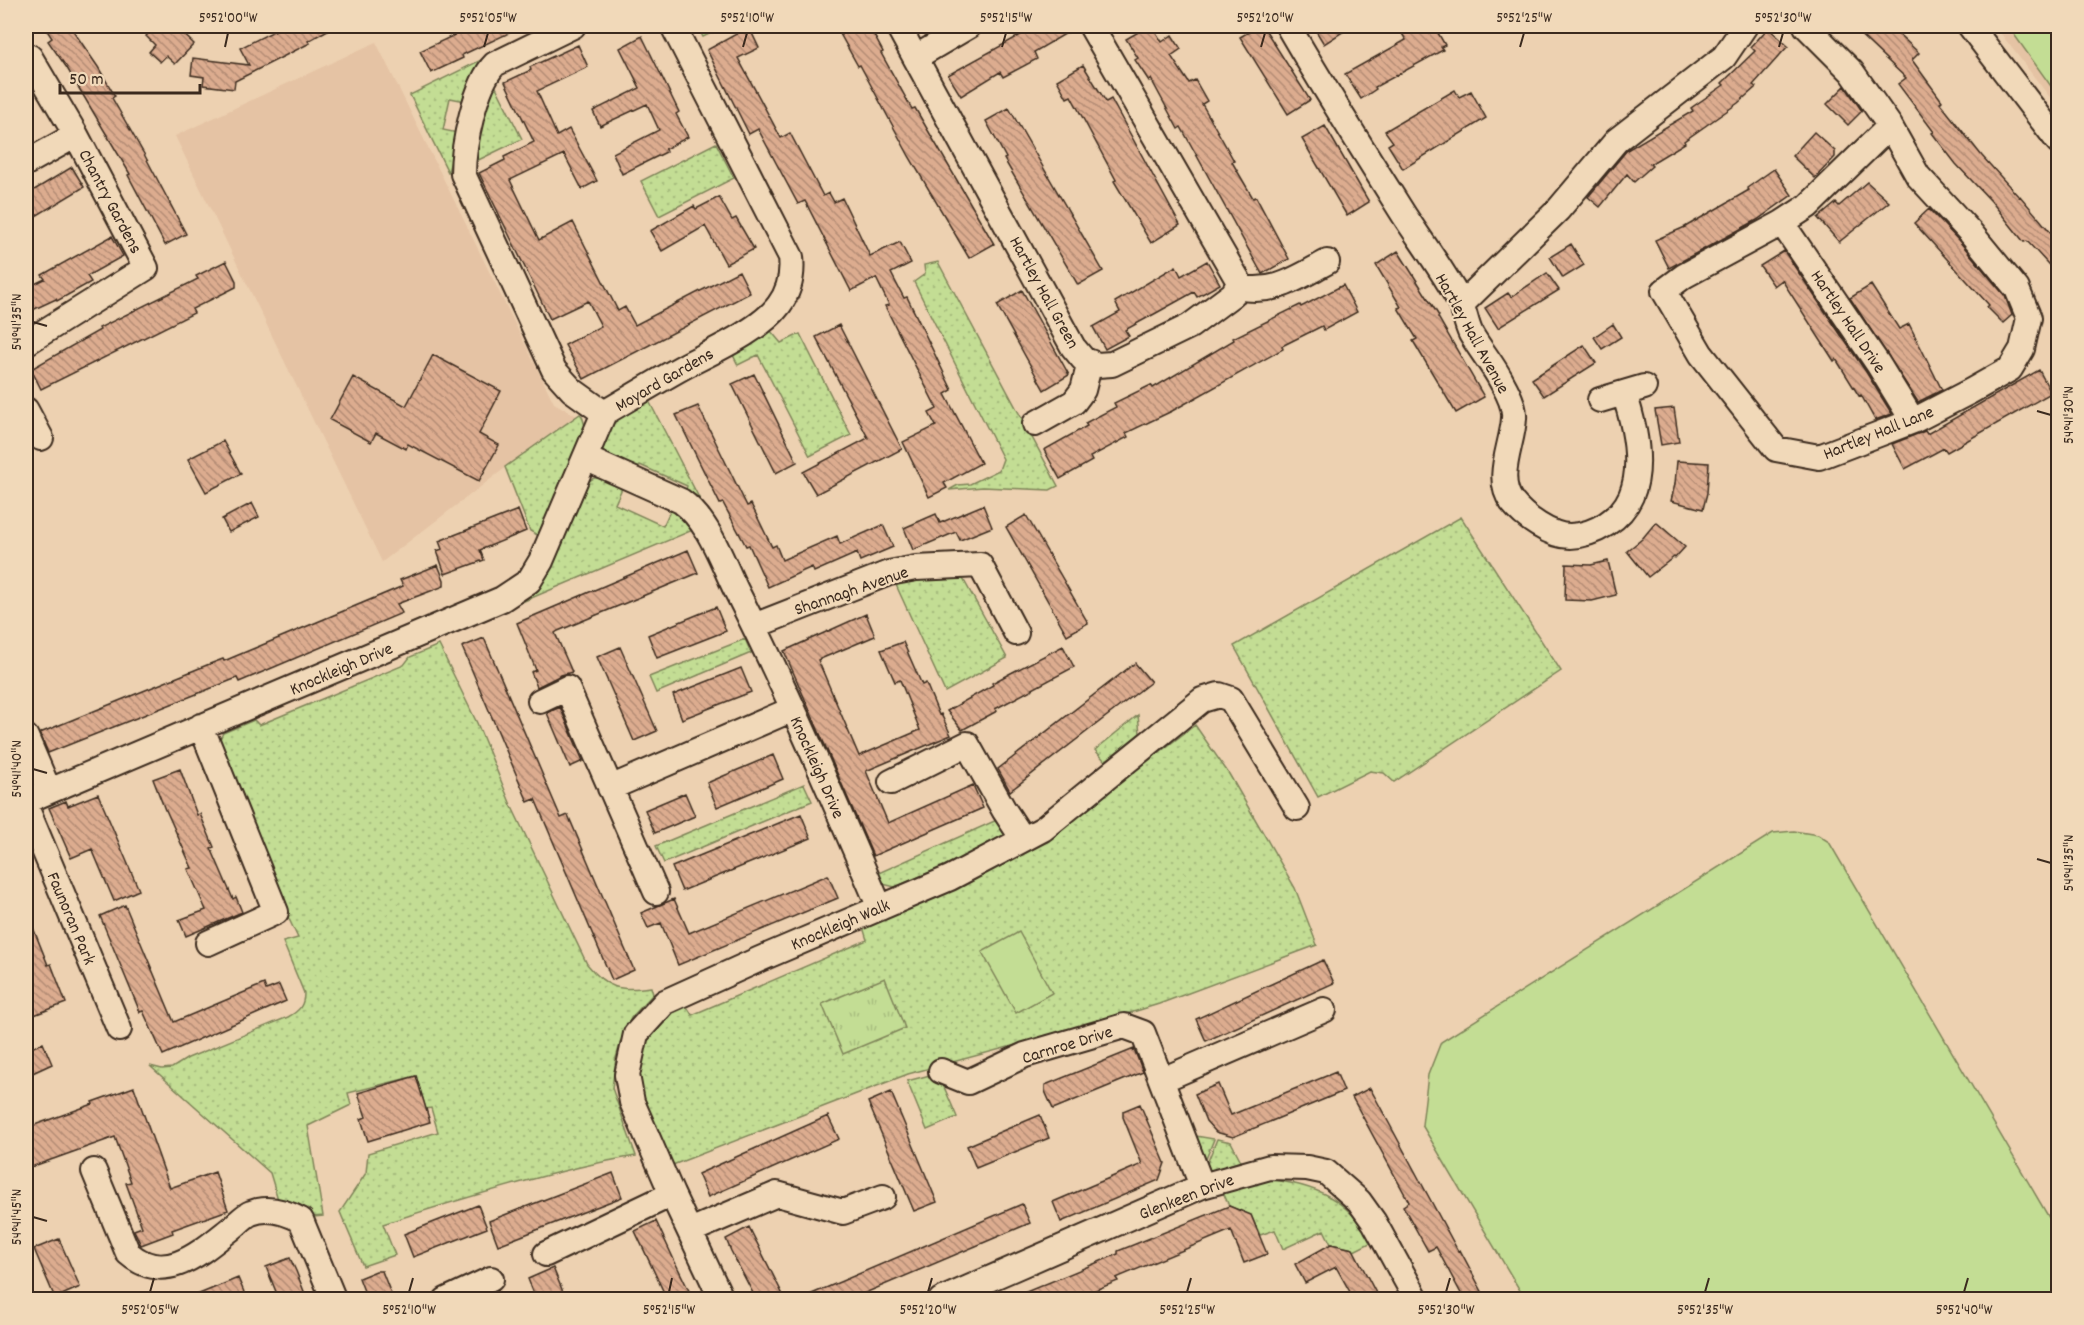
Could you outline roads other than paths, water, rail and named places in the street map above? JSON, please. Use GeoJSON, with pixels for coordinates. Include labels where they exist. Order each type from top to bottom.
{"type":"FeatureCollection","features":[{"type":"Feature","properties":{"kind":"street","name":"Moyard Gardens"},"geometry":{"type":"LineString","coordinates":[[573,26],[495,64],[488,71],[479,92],[465,146],[463,174],[554,370],[572,390],[604,413],[767,318],[787,292],[792,272],[791,257],[673,26]]}},
{"type":"Feature","properties":{"kind":"street","name":"Hartley Hall Green"},"geometry":{"type":"LineString","coordinates":[[898,26],[1073,347],[1083,359],[1097,365],[1112,364],[1190,326],[1224,301],[1237,287]]}},
{"type":"Feature","properties":{"kind":"street"},"geometry":{"type":"LineString","coordinates":[[916,57],[969,26]]}},
{"type":"Feature","properties":{"kind":"street"},"geometry":{"type":"LineString","coordinates":[[1091,26],[1238,280],[1237,287],[1268,290],[1280,287],[1327,262]]}},
{"type":"Feature","properties":{"kind":"street","name":"Hartley Hall Avenue"},"geometry":{"type":"LineString","coordinates":[[1288,26],[1370,162],[1461,305],[1470,332],[1503,383],[1515,417],[1508,448],[1505,482],[1511,501],[1525,515],[1550,531],[1569,536],[1609,524],[1621,512],[1632,495],[1636,477],[1637,448],[1632,417],[1634,390],[1600,400]]}},
{"type":"Feature","properties":{"kind":"street"},"geometry":{"type":"LineString","coordinates":[[1461,305],[1558,210],[1617,140],[1724,57],[1745,26]]}},
{"type":"Feature","properties":{"kind":"street","name":"Hartley Hall Lane"},"geometry":{"type":"LineString","coordinates":[[1806,26],[1852,72],[1890,126],[1918,176],[1970,232],[2017,289],[2029,318],[2022,349],[2010,369],[1913,421],[1819,458],[1776,449],[1701,354],[1664,291],[1684,276],[1782,223],[1808,206],[1890,126]]}},
{"type":"Feature","properties":{"kind":"street"},"geometry":{"type":"LineString","coordinates":[[1970,26],[2058,141]]}},
{"type":"Feature","properties":{"kind":"street","name":"Chantry Gardens"},"geometry":{"type":"LineString","coordinates":[[26,343],[146,268],[76,135],[27,55]]}},
{"type":"Feature","properties":{"kind":"street","name":"Chantry Gardens"},"geometry":{"type":"LineString","coordinates":[[26,163],[76,135]]}},
{"type":"Feature","properties":{"kind":"street","name":"Hartley Hall Drive"},"geometry":{"type":"LineString","coordinates":[[1782,223],[1842,310],[1913,421]]}},
{"type":"Feature","properties":{"kind":"street"},"geometry":{"type":"LineString","coordinates":[[1035,424],[1074,402],[1083,390],[1090,362]]}},
{"type":"Feature","properties":{"kind":"street"},"geometry":{"type":"LineString","coordinates":[[26,410],[41,438]]}},
{"type":"Feature","properties":{"kind":"street","name":"Knockleigh Drive"},"geometry":{"type":"LineString","coordinates":[[26,801],[502,599],[529,580],[541,561],[604,413]]}},
{"type":"Feature","properties":{"kind":"street","name":"Knockleigh Drive"},"geometry":{"type":"LineString","coordinates":[[585,458],[659,489],[689,507],[705,526],[754,626],[879,908]]}},
{"type":"Feature","properties":{"kind":"street","name":"Shannagh Avenue"},"geometry":{"type":"LineString","coordinates":[[754,626],[889,573],[916,568],[980,565],[1017,633]]}},
{"type":"Feature","properties":{"kind":"street"},"geometry":{"type":"LineString","coordinates":[[540,700],[567,688],[656,892]]}},
{"type":"Feature","properties":{"kind":"street","name":"Knockleigh Walk"},"geometry":{"type":"LineString","coordinates":[[722,1299],[672,1194],[632,1102],[627,1075],[636,1034],[665,1002],[950,878],[1043,829],[1202,700],[1219,695],[1231,699],[1296,807]]}},
{"type":"Feature","properties":{"kind":"street"},"geometry":{"type":"LineString","coordinates":[[610,788],[792,710]]}},
{"type":"Feature","properties":{"kind":"street"},"geometry":{"type":"LineString","coordinates":[[201,726],[276,912],[208,943]]}},
{"type":"Feature","properties":{"kind":"street"},"geometry":{"type":"LineString","coordinates":[[26,737],[49,791]]}},
{"type":"Feature","properties":{"kind":"street"},"geometry":{"type":"LineString","coordinates":[[891,782],[967,744],[1023,839]]}},
{"type":"Feature","properties":{"kind":"street","name":"Faunoran Park"},"geometry":{"type":"LineString","coordinates":[[26,807],[119,1029]]}},
{"type":"Feature","properties":{"kind":"street"},"geometry":{"type":"LineString","coordinates":[[1162,1080],[1324,1010]]}},
{"type":"Feature","properties":{"kind":"street","name":"Carnroe Drive"},"geometry":{"type":"LineString","coordinates":[[941,1071],[968,1082],[1025,1055],[1124,1026],[1143,1033],[1202,1185]]}},
{"type":"Feature","properties":{"kind":"street","name":"Glenkeen Drive"},"geometry":{"type":"LineString","coordinates":[[941,1299],[1202,1185],[1270,1167],[1307,1168],[1326,1172],[1359,1201],[1374,1222],[1417,1299]]}},
{"type":"Feature","properties":{"kind":"street"},"geometry":{"type":"LineString","coordinates":[[93,1171],[128,1253],[138,1262],[159,1269],[185,1262],[251,1213],[270,1209],[301,1220],[334,1299]]}},
{"type":"Feature","properties":{"kind":"street"},"geometry":{"type":"LineString","coordinates":[[546,1254],[672,1194]]}},
{"type":"Feature","properties":{"kind":"street"},"geometry":{"type":"LineString","coordinates":[[690,1231],[777,1194],[843,1212],[883,1197]]}},
{"type":"Feature","properties":{"kind":"street"},"geometry":{"type":"LineString","coordinates":[[446,1299],[491,1279]]}}]}
